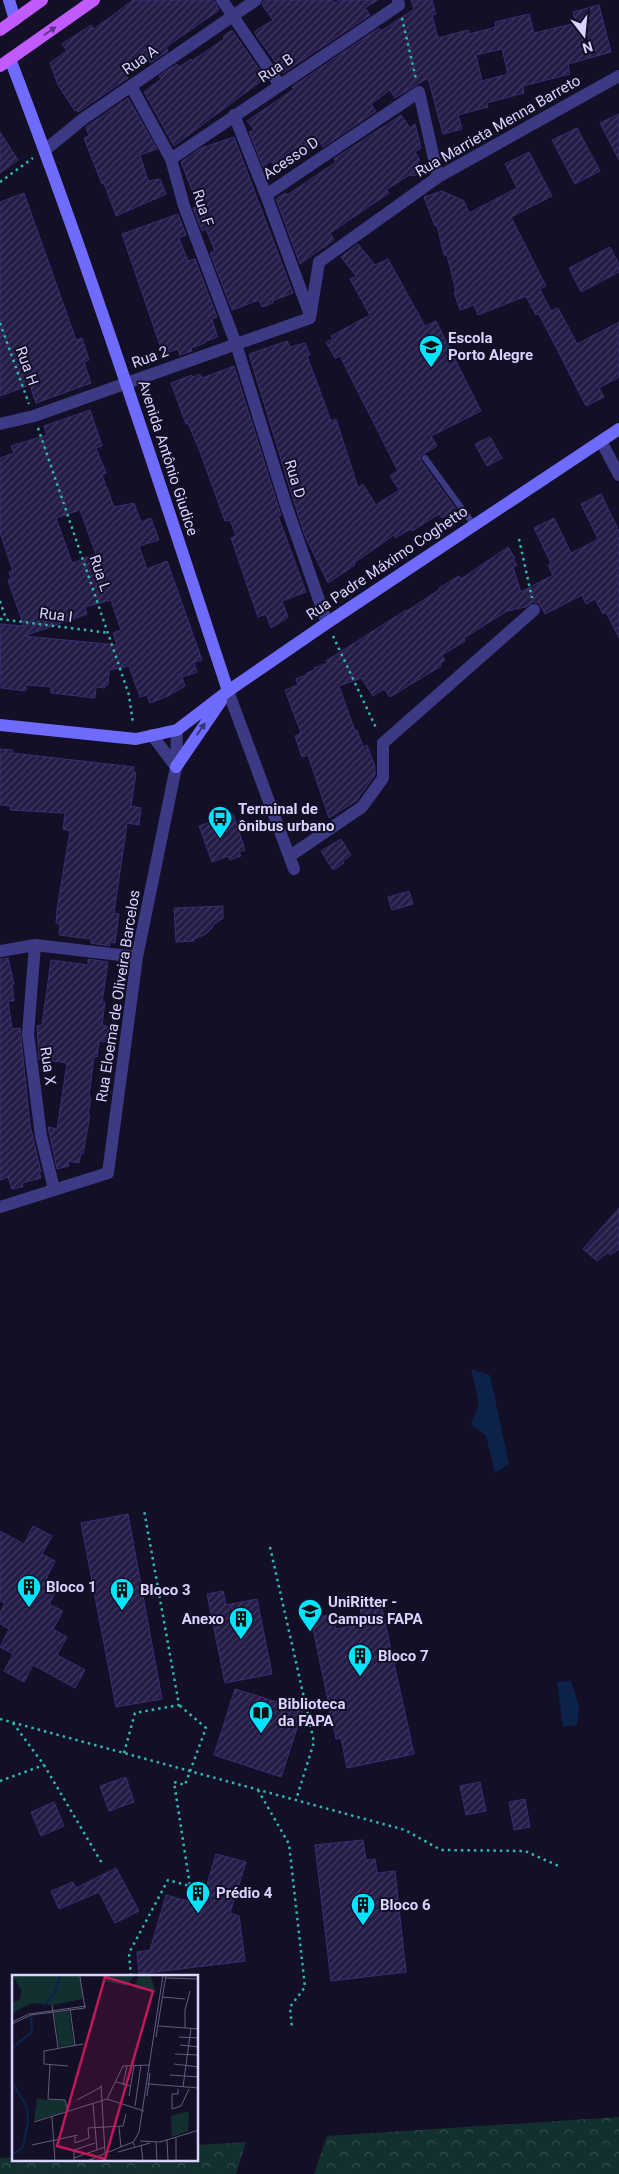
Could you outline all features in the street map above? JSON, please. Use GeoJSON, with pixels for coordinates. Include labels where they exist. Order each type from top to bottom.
{"type":"FeatureCollection","features":[{"type":"Feature","properties":{"kind":"main road"},"geometry":{"type":"LineString","coordinates":[[0,30],[42,0]]}},
{"type":"Feature","properties":{"kind":"main road"},"geometry":{"type":"LineString","coordinates":[[5,63],[94,0]]}},
{"type":"Feature","properties":{"kind":"street"},"geometry":{"type":"LineString","coordinates":[[9,0],[15,20]]}},
{"type":"Feature","properties":{"kind":"street"},"geometry":{"type":"LineString","coordinates":[[222,0],[280,84]]}},
{"type":"Feature","properties":{"kind":"street","name":"Rua A"},"geometry":{"type":"LineString","coordinates":[[45,150],[83,119],[256,0]]}},
{"type":"Feature","properties":{"kind":"street","name":"Rua B"},"geometry":{"type":"LineString","coordinates":[[171,159],[399,2]]}},
{"type":"Feature","properties":{"kind":"street","name":"Avenida Antônio Giudice"},"geometry":{"type":"LineString","coordinates":[[5,63],[45,150],[126,383],[228,691],[294,868]]}},
{"type":"Feature","properties":{"kind":"street","name":"Rua Marrieta Menna Barreto"},"geometry":{"type":"LineString","coordinates":[[310,318],[318,262],[438,177],[619,76]]}},
{"type":"Feature","properties":{"kind":"street","name":"Rua F"},"geometry":{"type":"LineString","coordinates":[[131,86],[171,159],[184,206],[236,344]]}},
{"type":"Feature","properties":{"kind":"street"},"geometry":{"type":"LineString","coordinates":[[419,92],[438,177]]}},
{"type":"Feature","properties":{"kind":"street","name":"Acesso D"},"geometry":{"type":"LineString","coordinates":[[310,318],[266,195],[419,92]]}},
{"type":"Feature","properties":{"kind":"street"},"geometry":{"type":"LineString","coordinates":[[234,115],[266,195]]}},
{"type":"Feature","properties":{"kind":"street","name":"Rua 2"},"geometry":{"type":"LineString","coordinates":[[0,424],[34,416],[310,318]]}},
{"type":"Feature","properties":{"kind":"street","name":"Rua D"},"geometry":{"type":"LineString","coordinates":[[236,344],[286,505],[327,623]]}},
{"type":"Feature","properties":{"kind":"street","name":"Rua Padre Máximo Coghetto"},"geometry":{"type":"LineString","coordinates":[[177,730],[228,691],[327,623],[619,429]]}},
{"type":"Feature","properties":{"kind":"street"},"geometry":{"type":"LineString","coordinates":[[601,441],[619,475]]}},
{"type":"Feature","properties":{"kind":"street"},"geometry":{"type":"LineString","coordinates":[[290,856],[362,808],[383,778],[383,743],[534,610]]}},
{"type":"Feature","properties":{"kind":"street"},"geometry":{"type":"LineString","coordinates":[[152,735],[176,767],[228,691]]}},
{"type":"Feature","properties":{"kind":"street"},"geometry":{"type":"LineString","coordinates":[[0,725],[136,739],[177,730]]}},
{"type":"Feature","properties":{"kind":"street","name":"Rua Eloema de Oliveira Barcelos"},"geometry":{"type":"LineString","coordinates":[[54,1189],[108,1173],[137,957],[176,767],[177,730]]}},
{"type":"Feature","properties":{"kind":"street"},"geometry":{"type":"LineString","coordinates":[[0,951],[35,945],[137,957]]}},
{"type":"Feature","properties":{"kind":"street","name":"Rua X"},"geometry":{"type":"LineString","coordinates":[[35,945],[28,1034],[42,1136],[54,1189]]}},
{"type":"Feature","properties":{"kind":"street"},"geometry":{"type":"LineString","coordinates":[[0,1207],[54,1189]]}},
{"type":"Feature","properties":{"kind":"lane"},"geometry":{"type":"LineString","coordinates":[[425,458],[474,525]]}},
{"type":"Feature","properties":{"kind":"path"},"geometry":{"type":"LineString","coordinates":[[399,2],[419,92]]}},
{"type":"Feature","properties":{"kind":"path"},"geometry":{"type":"LineString","coordinates":[[0,182],[28,162]]}},
{"type":"Feature","properties":{"kind":"path","name":"Rua H"},"geometry":{"type":"LineString","coordinates":[[0,323],[34,416]]}},
{"type":"Feature","properties":{"kind":"path","name":"Rua L"},"geometry":{"type":"LineString","coordinates":[[34,416],[129,695],[136,739]]}},
{"type":"Feature","properties":{"kind":"path"},"geometry":{"type":"LineString","coordinates":[[519,539],[534,610]]}},
{"type":"Feature","properties":{"kind":"path"},"geometry":{"type":"LineString","coordinates":[[0,601],[6,620]]}},
{"type":"Feature","properties":{"kind":"path","name":"Rua I"},"geometry":{"type":"LineString","coordinates":[[0,619],[109,633]]}},
{"type":"Feature","properties":{"kind":"path"},"geometry":{"type":"LineString","coordinates":[[327,623],[383,743]]}},
{"type":"Feature","properties":{"kind":"path"},"geometry":{"type":"LineString","coordinates":[[131,1975],[129,1953],[168,1880],[190,1886],[174,1782],[185,1785],[206,1728],[179,1705],[144,1510]]}},
{"type":"Feature","properties":{"kind":"path"},"geometry":{"type":"LineString","coordinates":[[270,1547],[314,1742],[296,1800]]}},
{"type":"Feature","properties":{"kind":"path"},"geometry":{"type":"LineString","coordinates":[[124,1753],[134,1713],[179,1705]]}},
{"type":"Feature","properties":{"kind":"path"},"geometry":{"type":"LineString","coordinates":[[0,1718],[405,1830],[441,1850],[525,1851],[561,1867]]}},
{"type":"Feature","properties":{"kind":"path"},"geometry":{"type":"LineString","coordinates":[[13,1722],[44,1765],[103,1865]]}},
{"type":"Feature","properties":{"kind":"path"},"geometry":{"type":"LineString","coordinates":[[0,1781],[44,1765]]}},
{"type":"Feature","properties":{"kind":"path"},"geometry":{"type":"LineString","coordinates":[[258,1790],[289,1844],[305,1987],[290,2008],[292,2028]]}},
{"type":"Feature","properties":{"kind":"green space"},"geometry":{"type":"Polygon","coordinates":[[[619,2117],[619,2174],[314,2174],[327,2136],[619,2117]]]}},
{"type":"Feature","properties":{"kind":"green space"},"geometry":{"type":"Polygon","coordinates":[[[246,2142],[236,2174],[0,2174],[0,2158],[12,2157],[12,2162],[199,2162],[199,2145],[246,2142]]]}},
{"type":"Feature","properties":{"kind":"water"},"geometry":{"type":"Polygon","coordinates":[[[471,1369],[490,1375],[509,1464],[495,1473],[486,1436],[471,1424],[479,1403],[471,1369]]]}},
{"type":"Feature","properties":{"kind":"water"},"geometry":{"type":"Polygon","coordinates":[[[571,1681],[579,1706],[577,1725],[563,1727],[557,1682],[571,1681]]]}},
{"type":"Feature","properties":{"kind":"building"},"geometry":{"type":"Polygon","coordinates":[[[133,0],[214,0],[219,10],[166,47],[168,51],[150,63],[148,59],[126,74],[128,78],[78,112],[75,111],[58,85],[50,63],[67,51],[62,44],[91,25],[94,29],[133,0]]]}},
{"type":"Feature","properties":{"kind":"building"},"geometry":{"type":"Polygon","coordinates":[[[264,0],[332,0],[334,3],[339,0],[378,0],[365,8],[370,15],[283,73],[254,32],[273,20],[262,5],[264,0]]]}},
{"type":"Feature","properties":{"kind":"building"},"geometry":{"type":"Polygon","coordinates":[[[411,0],[432,0],[436,14],[432,15],[438,38],[468,30],[469,34],[496,27],[495,22],[529,14],[534,33],[576,23],[573,12],[599,5],[611,52],[568,64],[570,74],[523,86],[524,93],[487,103],[488,107],[458,115],[462,129],[443,134],[428,78],[395,98],[390,90],[371,104],[376,111],[323,147],[319,141],[306,150],[302,144],[273,164],[271,161],[263,167],[249,132],[254,130],[247,121],[294,89],[292,87],[379,28],[381,31],[414,9],[411,0]],[[502,49],[476,55],[482,81],[508,74],[502,49]]]}},
{"type":"Feature","properties":{"kind":"building"},"geometry":{"type":"Polygon","coordinates":[[[232,30],[265,78],[174,146],[144,92],[161,79],[159,76],[177,64],[179,67],[191,59],[192,61],[224,39],[223,37],[232,30]]]}},
{"type":"Feature","properties":{"kind":"building"},"geometry":{"type":"Polygon","coordinates":[[[128,98],[157,149],[140,155],[144,167],[142,168],[144,168],[148,181],[160,179],[166,194],[116,216],[84,138],[89,136],[86,127],[128,98]]]}},
{"type":"Feature","properties":{"kind":"building"},"geometry":{"type":"Polygon","coordinates":[[[619,114],[619,160],[600,123],[619,114]]]}},
{"type":"Feature","properties":{"kind":"building"},"geometry":{"type":"Polygon","coordinates":[[[401,115],[410,128],[415,124],[421,148],[415,152],[420,160],[417,162],[423,170],[414,176],[409,175],[386,190],[389,193],[330,233],[334,240],[300,264],[276,199],[286,193],[287,195],[336,162],[334,159],[401,115]]]}},
{"type":"Feature","properties":{"kind":"building"},"geometry":{"type":"Polygon","coordinates":[[[577,128],[600,171],[575,184],[552,140],[577,128]]]}},
{"type":"Feature","properties":{"kind":"building"},"geometry":{"type":"Polygon","coordinates":[[[0,132],[18,160],[0,173],[0,132]]]}},
{"type":"Feature","properties":{"kind":"building"},"geometry":{"type":"Polygon","coordinates":[[[234,137],[293,293],[262,307],[259,300],[232,310],[210,253],[215,251],[206,229],[202,231],[193,208],[198,206],[181,162],[201,148],[234,137]]]}},
{"type":"Feature","properties":{"kind":"building"},"geometry":{"type":"Polygon","coordinates":[[[529,152],[552,196],[511,217],[546,286],[540,289],[551,311],[558,308],[577,344],[619,322],[619,377],[599,388],[604,397],[586,406],[539,314],[536,315],[526,296],[478,315],[474,305],[460,310],[454,292],[456,291],[447,255],[444,255],[437,225],[435,226],[424,197],[442,191],[464,201],[469,213],[517,188],[505,164],[529,152]]]}},
{"type":"Feature","properties":{"kind":"building"},"geometry":{"type":"Polygon","coordinates":[[[24,193],[76,340],[82,338],[89,360],[84,362],[91,383],[36,403],[30,385],[0,396],[0,202],[24,193]]]}},
{"type":"Feature","properties":{"kind":"building"},"geometry":{"type":"Polygon","coordinates":[[[178,214],[186,235],[179,238],[188,261],[195,259],[217,317],[212,319],[217,337],[191,348],[192,351],[180,355],[178,349],[163,354],[122,234],[178,214]]]}},
{"type":"Feature","properties":{"kind":"building"},"geometry":{"type":"Polygon","coordinates":[[[358,244],[375,265],[388,259],[425,326],[436,321],[481,411],[431,436],[437,446],[420,456],[421,461],[456,509],[442,518],[439,514],[412,531],[411,529],[395,538],[394,535],[328,583],[305,536],[249,354],[287,341],[290,347],[305,343],[310,355],[307,356],[331,421],[336,419],[358,488],[363,484],[376,505],[399,490],[390,476],[398,471],[340,356],[335,358],[326,342],[333,339],[331,336],[370,315],[350,279],[356,276],[341,257],[358,244]]]}},
{"type":"Feature","properties":{"kind":"building"},"geometry":{"type":"Polygon","coordinates":[[[610,247],[619,264],[619,272],[581,292],[569,268],[610,247]]]}},
{"type":"Feature","properties":{"kind":"building"},"geometry":{"type":"Polygon","coordinates":[[[234,366],[281,515],[278,516],[306,592],[282,601],[288,617],[271,628],[266,614],[258,617],[231,538],[236,536],[230,520],[225,521],[199,449],[188,423],[186,424],[171,383],[192,375],[193,377],[200,374],[202,378],[234,366]]]}},
{"type":"Feature","properties":{"kind":"building"},"geometry":{"type":"Polygon","coordinates":[[[90,410],[102,446],[96,448],[106,473],[102,475],[114,507],[134,503],[141,522],[151,518],[159,540],[139,546],[147,569],[167,561],[202,660],[194,662],[197,672],[182,677],[185,686],[168,696],[150,703],[147,695],[140,697],[129,666],[109,670],[108,685],[105,685],[105,688],[96,687],[95,698],[51,693],[51,687],[26,685],[26,691],[1,688],[0,624],[24,626],[8,580],[11,579],[9,572],[13,571],[0,533],[0,458],[14,453],[11,446],[47,435],[44,426],[90,410]],[[80,510],[56,518],[72,563],[96,554],[80,510]],[[111,600],[85,607],[87,614],[24,636],[117,645],[113,633],[121,630],[111,600]]]}},
{"type":"Feature","properties":{"kind":"building"},"geometry":{"type":"Polygon","coordinates":[[[490,437],[502,458],[487,466],[475,444],[490,437]]]}},
{"type":"Feature","properties":{"kind":"building"},"geometry":{"type":"Polygon","coordinates":[[[601,494],[619,531],[619,638],[606,612],[603,614],[595,599],[586,604],[582,595],[545,614],[539,603],[533,602],[526,607],[507,611],[464,638],[465,641],[442,655],[445,660],[440,664],[441,666],[390,697],[384,689],[373,696],[361,678],[339,686],[355,731],[357,730],[363,747],[367,745],[375,767],[375,775],[356,801],[329,818],[308,755],[302,757],[295,736],[301,733],[285,690],[298,685],[296,679],[307,675],[314,668],[328,663],[326,661],[407,611],[439,588],[459,576],[461,579],[508,547],[515,558],[513,559],[517,565],[513,567],[521,592],[553,575],[548,565],[551,563],[534,528],[554,518],[571,553],[595,541],[598,539],[581,504],[601,494]]]}},
{"type":"Feature","properties":{"kind":"building"},"geometry":{"type":"Polygon","coordinates":[[[0,749],[13,750],[12,753],[134,767],[133,772],[136,773],[131,806],[141,808],[139,825],[127,823],[114,913],[119,914],[115,943],[110,942],[110,946],[91,943],[91,939],[59,935],[60,924],[56,923],[57,909],[70,831],[63,829],[65,813],[10,810],[11,806],[0,805],[0,749]]]}},
{"type":"Feature","properties":{"kind":"building"},"geometry":{"type":"Polygon","coordinates":[[[233,814],[245,850],[239,852],[241,856],[230,860],[228,856],[212,862],[199,826],[233,814]]]}},
{"type":"Feature","properties":{"kind":"building"},"geometry":{"type":"Polygon","coordinates":[[[341,839],[351,855],[343,861],[344,863],[333,870],[321,851],[341,839]]]}},
{"type":"Feature","properties":{"kind":"building"},"geometry":{"type":"Polygon","coordinates":[[[409,891],[413,904],[392,910],[388,897],[409,891]]]}},
{"type":"Feature","properties":{"kind":"building"},"geometry":{"type":"Polygon","coordinates":[[[223,906],[223,918],[213,925],[206,934],[194,939],[194,941],[176,942],[174,908],[223,906]]]}},
{"type":"Feature","properties":{"kind":"building"},"geometry":{"type":"Polygon","coordinates":[[[8,958],[14,984],[12,984],[14,1001],[8,1001],[12,1029],[20,1028],[30,1125],[41,1172],[39,1172],[41,1178],[22,1183],[23,1187],[12,1189],[8,1177],[0,1180],[0,959],[8,958]]]}},
{"type":"Feature","properties":{"kind":"building"},"geometry":{"type":"Polygon","coordinates":[[[88,959],[108,962],[102,1002],[105,1002],[102,1025],[109,1027],[107,1042],[99,1041],[97,1057],[94,1057],[89,1097],[91,1098],[88,1115],[90,1115],[83,1154],[81,1153],[79,1163],[68,1161],[69,1166],[57,1169],[48,1127],[57,1129],[67,1063],[39,1059],[37,1026],[42,1025],[51,960],[88,965],[88,959]]]}},
{"type":"Feature","properties":{"kind":"building"},"geometry":{"type":"Polygon","coordinates":[[[619,1208],[619,1249],[610,1255],[608,1252],[597,1261],[583,1249],[619,1208]]]}},
{"type":"Feature","properties":{"kind":"building","name":"Bloco 3"},"geometry":{"type":"Polygon","coordinates":[[[128,1514],[162,1699],[116,1707],[81,1523],[128,1514]]]}},
{"type":"Feature","properties":{"kind":"building","name":"Bloco 1"},"geometry":{"type":"Polygon","coordinates":[[[33,1526],[52,1536],[42,1554],[55,1561],[46,1579],[59,1586],[49,1604],[63,1611],[53,1629],[67,1637],[57,1655],[85,1670],[75,1688],[33,1665],[24,1682],[4,1671],[13,1654],[0,1647],[9,1629],[0,1624],[0,1613],[5,1603],[0,1601],[0,1531],[24,1544],[33,1526]]]}},
{"type":"Feature","properties":{"kind":"building","name":"Anexo"},"geometry":{"type":"Polygon","coordinates":[[[223,1591],[226,1605],[257,1599],[272,1674],[225,1683],[207,1594],[223,1591]]]}},
{"type":"Feature","properties":{"kind":"building","name":"Bloco 7"},"geometry":{"type":"Polygon","coordinates":[[[381,1604],[414,1754],[347,1768],[341,1738],[336,1739],[311,1619],[333,1614],[336,1629],[363,1624],[360,1608],[381,1604]]]}},
{"type":"Feature","properties":{"kind":"building"},"geometry":{"type":"Polygon","coordinates":[[[235,1689],[303,1710],[281,1777],[214,1755],[235,1689]]]}},
{"type":"Feature","properties":{"kind":"building"},"geometry":{"type":"Polygon","coordinates":[[[126,1777],[134,1802],[109,1811],[100,1786],[126,1777]]]}},
{"type":"Feature","properties":{"kind":"building"},"geometry":{"type":"Polygon","coordinates":[[[480,1782],[486,1811],[466,1815],[460,1786],[480,1782]]]}},
{"type":"Feature","properties":{"kind":"building"},"geometry":{"type":"Polygon","coordinates":[[[525,1799],[530,1827],[514,1830],[509,1802],[525,1799]]]}},
{"type":"Feature","properties":{"kind":"building"},"geometry":{"type":"Polygon","coordinates":[[[54,1802],[64,1826],[41,1836],[31,1812],[54,1802]]]}},
{"type":"Feature","properties":{"kind":"building","name":"Bloco 6"},"geometry":{"type":"Polygon","coordinates":[[[363,1840],[366,1860],[375,1859],[377,1873],[395,1871],[406,1972],[331,1981],[315,1845],[363,1840]]]}},
{"type":"Feature","properties":{"kind":"building","name":"Prédio 4"},"geometry":{"type":"Polygon","coordinates":[[[216,1854],[246,1862],[230,1913],[239,1916],[245,1961],[139,1974],[137,1952],[150,1950],[166,1895],[201,1905],[216,1854]]]}},
{"type":"Feature","properties":{"kind":"building"},"geometry":{"type":"Polygon","coordinates":[[[116,1868],[139,1911],[115,1923],[99,1892],[59,1909],[51,1891],[73,1882],[76,1888],[116,1868]]]}},
{"type":"Feature","properties":{"kind":"place","name":"Escola Porto Alegre"},"geometry":{"type":"Point","coordinates":[431,368]}},
{"type":"Feature","properties":{"kind":"place","name":"Terminal de ônibus urbano"},"geometry":{"type":"Point","coordinates":[220,839]}},
{"type":"Feature","properties":{"kind":"place","name":"Bloco 1"},"geometry":{"type":"Point","coordinates":[29,1608]}},
{"type":"Feature","properties":{"kind":"place","name":"Bloco 3"},"geometry":{"type":"Point","coordinates":[122,1611]}},
{"type":"Feature","properties":{"kind":"place","name":"UniRitter - Campus FAPA"},"geometry":{"type":"Point","coordinates":[310,1632]}},
{"type":"Feature","properties":{"kind":"place","name":"Anexo"},"geometry":{"type":"Point","coordinates":[241,1640]}},
{"type":"Feature","properties":{"kind":"place","name":"Bloco 7"},"geometry":{"type":"Point","coordinates":[360,1677]}},
{"type":"Feature","properties":{"kind":"place","name":"Biblioteca da FAPA"},"geometry":{"type":"Point","coordinates":[261,1734]}},
{"type":"Feature","properties":{"kind":"place","name":"Prédio 4"},"geometry":{"type":"Point","coordinates":[198,1914]}},
{"type":"Feature","properties":{"kind":"place","name":"Bloco 6"},"geometry":{"type":"Point","coordinates":[363,1926]}}]}
